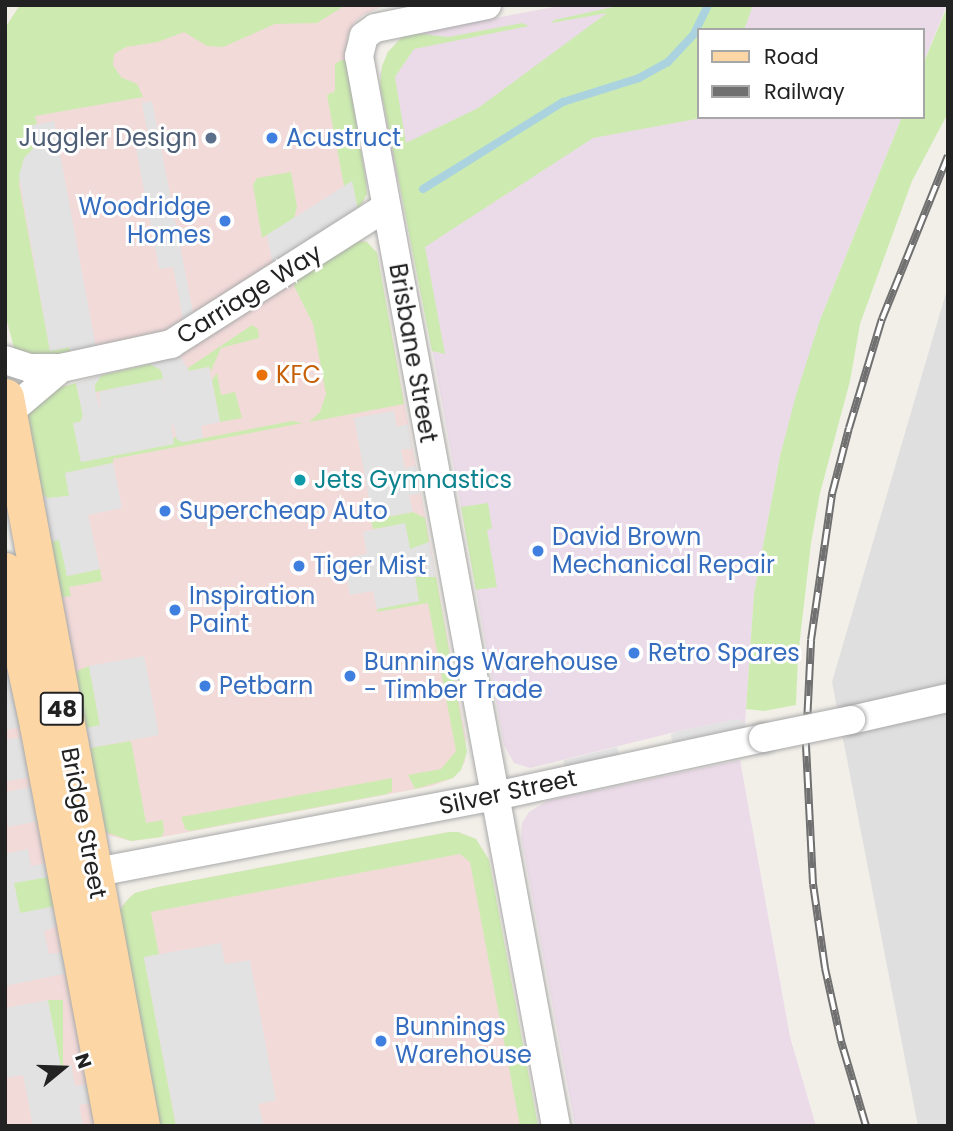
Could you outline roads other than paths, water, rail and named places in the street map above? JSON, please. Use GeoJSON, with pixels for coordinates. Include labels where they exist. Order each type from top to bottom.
{"type":"FeatureCollection","features":[{"type":"Feature","properties":{"kind":"main road","name":"Bridge Street"},"geometry":{"type":"LineString","coordinates":[[7,405],[80,876],[113,1126]]}},
{"type":"Feature","properties":{"kind":"main road","name":"Bridge Street"},"geometry":{"type":"LineString","coordinates":[[5,571],[141,1126]]}},
{"type":"Feature","properties":{"kind":"street","name":"Brisbane Street"},"geometry":{"type":"LineString","coordinates":[[487,5],[382,26],[369,32],[360,43],[359,56],[556,1126]]}},
{"type":"Feature","properties":{"kind":"street","name":"Carriage Way"},"geometry":{"type":"LineString","coordinates":[[5,359],[30,368],[61,368],[171,344],[386,207]]}},
{"type":"Feature","properties":{"kind":"street","name":"Carriage Way"},"geometry":{"type":"LineString","coordinates":[[7,405],[61,368]]}},
{"type":"Feature","properties":{"kind":"street","name":"Silver Street"},"geometry":{"type":"LineString","coordinates":[[80,876],[495,796],[948,698]]}},
{"type":"Feature","properties":{"kind":"waterway"},"geometry":{"type":"LineString","coordinates":[[423,189],[563,102],[639,78],[668,62],[694,34],[708,5]]}},
{"type":"Feature","properties":{"kind":"railway"},"geometry":{"type":"LineString","coordinates":[[866,1126],[841,1041],[825,968],[813,884],[806,744],[811,640],[832,494],[849,428],[882,319],[948,156]]}},
{"type":"Feature","properties":{"kind":"place","name":"Juggler Design"},"geometry":{"type":"Point","coordinates":[211,138]}},
{"type":"Feature","properties":{"kind":"place","name":"Acustruct"},"geometry":{"type":"Point","coordinates":[272,138]}},
{"type":"Feature","properties":{"kind":"place","name":"Woodridge Homes"},"geometry":{"type":"Point","coordinates":[225,221]}},
{"type":"Feature","properties":{"kind":"place","name":"KFC"},"geometry":{"type":"Point","coordinates":[262,375]}},
{"type":"Feature","properties":{"kind":"place","name":"Jets Gymnastics"},"geometry":{"type":"Point","coordinates":[300,480]}},
{"type":"Feature","properties":{"kind":"place","name":"Supercheap Auto"},"geometry":{"type":"Point","coordinates":[165,511]}},
{"type":"Feature","properties":{"kind":"place","name":"David Brown Mechanical Repair"},"geometry":{"type":"Point","coordinates":[538,551]}},
{"type":"Feature","properties":{"kind":"place","name":"Tiger Mist"},"geometry":{"type":"Point","coordinates":[299,566]}},
{"type":"Feature","properties":{"kind":"place","name":"Inspiration Paint"},"geometry":{"type":"Point","coordinates":[175,610]}},
{"type":"Feature","properties":{"kind":"place","name":"Retro Spares"},"geometry":{"type":"Point","coordinates":[634,653]}},
{"type":"Feature","properties":{"kind":"place","name":"Bunnings Warehouse - Timber Trade"},"geometry":{"type":"Point","coordinates":[350,676]}},
{"type":"Feature","properties":{"kind":"place","name":"Petbarn"},"geometry":{"type":"Point","coordinates":[205,686]}},
{"type":"Feature","properties":{"kind":"place","name":"Bunnings Warehouse"},"geometry":{"type":"Point","coordinates":[381,1041]}}]}
